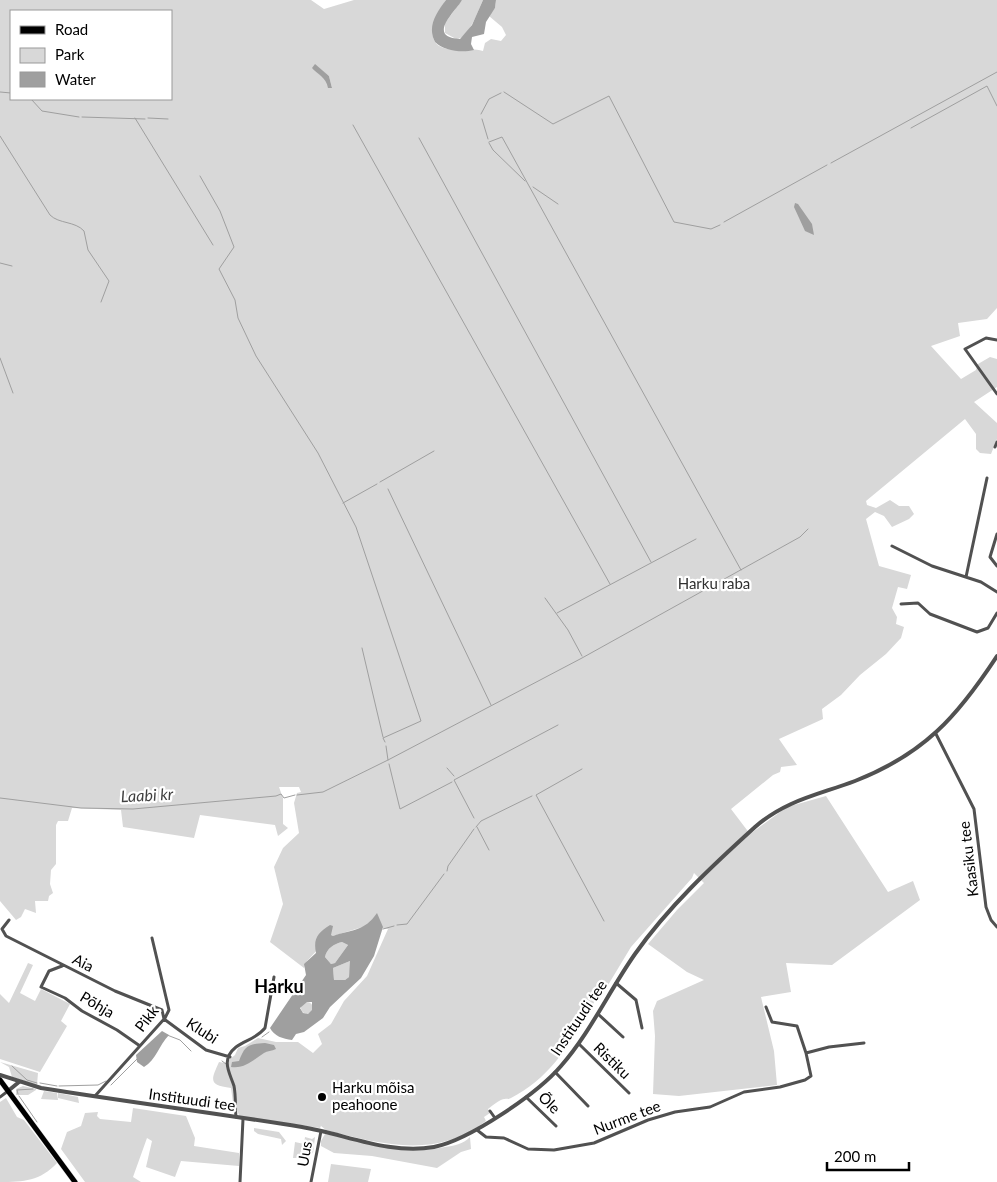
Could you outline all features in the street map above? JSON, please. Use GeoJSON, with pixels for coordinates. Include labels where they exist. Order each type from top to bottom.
{"type":"FeatureCollection","features":[{"type":"Feature","properties":{"kind":"main road"},"geometry":{"type":"LineString","coordinates":[[0,1080],[75,1182]]}},
{"type":"Feature","properties":{"kind":"street"},"geometry":{"type":"LineString","coordinates":[[997,340],[986,338],[965,349],[997,394]]}},
{"type":"Feature","properties":{"kind":"street"},"geometry":{"type":"LineString","coordinates":[[995,447],[997,442]]}},
{"type":"Feature","properties":{"kind":"street"},"geometry":{"type":"LineString","coordinates":[[966,577],[988,478]]}},
{"type":"Feature","properties":{"kind":"street"},"geometry":{"type":"LineString","coordinates":[[997,534],[990,557],[997,566]]}},
{"type":"Feature","properties":{"kind":"street"},"geometry":{"type":"LineString","coordinates":[[892,546],[932,566],[997,590]]}},
{"type":"Feature","properties":{"kind":"street"},"geometry":{"type":"LineString","coordinates":[[901,604],[918,603],[930,614],[978,632],[988,628],[997,613]]}},
{"type":"Feature","properties":{"kind":"street","name":"Instituudi tee"},"geometry":{"type":"LineString","coordinates":[[0,1075],[19,1082],[95,1097],[321,1131],[383,1145],[413,1148],[446,1144],[477,1130],[555,1072],[578,1044],[640,948],[668,913],[694,885],[776,810],[792,802],[878,771],[936,734],[960,709],[997,656]]}},
{"type":"Feature","properties":{"kind":"street","name":"Kaasiku tee"},"geometry":{"type":"LineString","coordinates":[[936,734],[974,809],[986,907],[989,917],[997,927]]}},
{"type":"Feature","properties":{"kind":"street","name":"Aia"},"geometry":{"type":"LineString","coordinates":[[8,920],[2,928],[4,935],[115,991],[152,1004],[162,1010],[164,1019]]}},
{"type":"Feature","properties":{"kind":"street","name":"Pikk"},"geometry":{"type":"LineString","coordinates":[[95,1097],[164,1019],[168,1010],[152,938]]}},
{"type":"Feature","properties":{"kind":"street","name":"Põhja"},"geometry":{"type":"LineString","coordinates":[[64,966],[49,971],[41,987],[65,998],[82,1011],[117,1030],[140,1046]]}},
{"type":"Feature","properties":{"kind":"street"},"geometry":{"type":"LineString","coordinates":[[236,1118],[234,1088],[227,1071],[230,1057],[235,1048],[260,1034],[265,1028],[274,977]]}},
{"type":"Feature","properties":{"kind":"street"},"geometry":{"type":"LineString","coordinates":[[616,983],[636,1000],[642,1028]]}},
{"type":"Feature","properties":{"kind":"street"},"geometry":{"type":"LineString","coordinates":[[766,1007],[772,1022],[797,1026],[806,1053],[829,1047],[864,1042]]}},
{"type":"Feature","properties":{"kind":"street"},"geometry":{"type":"LineString","coordinates":[[598,1014],[623,1037]]}},
{"type":"Feature","properties":{"kind":"street","name":"Klubi"},"geometry":{"type":"LineString","coordinates":[[164,1019],[206,1050],[230,1057]]}},
{"type":"Feature","properties":{"kind":"street","name":"Ristiku"},"geometry":{"type":"LineString","coordinates":[[578,1044],[629,1093]]}},
{"type":"Feature","properties":{"kind":"street","name":"Nurme tee"},"geometry":{"type":"LineString","coordinates":[[477,1130],[486,1137],[504,1138],[528,1149],[554,1150],[607,1139],[648,1120],[675,1112],[710,1107],[744,1092],[774,1089],[806,1080],[811,1076],[811,1072],[806,1053]]}},
{"type":"Feature","properties":{"kind":"street"},"geometry":{"type":"LineString","coordinates":[[555,1072],[588,1106]]}},
{"type":"Feature","properties":{"kind":"street"},"geometry":{"type":"LineString","coordinates":[[0,1097],[19,1082]]}},
{"type":"Feature","properties":{"kind":"street","name":"Õle"},"geometry":{"type":"LineString","coordinates":[[525,1096],[556,1126]]}},
{"type":"Feature","properties":{"kind":"street"},"geometry":{"type":"LineString","coordinates":[[490,1110],[494,1118]]}},
{"type":"Feature","properties":{"kind":"street"},"geometry":{"type":"LineString","coordinates":[[240,1182],[243,1119]]}},
{"type":"Feature","properties":{"kind":"street","name":"Uus"},"geometry":{"type":"LineString","coordinates":[[311,1182],[321,1131]]}},
{"type":"Feature","properties":{"kind":"green space","name":"Harku raba"},"geometry":{"type":"Polygon","coordinates":[[[0,0],[311,0],[324,9],[354,0],[446,0],[435,20],[433,36],[435,42],[440,47],[449,49],[483,51],[485,43],[491,39],[501,41],[506,35],[502,27],[489,16],[495,8],[496,0],[997,0],[997,308],[987,319],[958,323],[960,336],[931,346],[961,379],[976,370],[978,364],[990,357],[997,359],[997,387],[974,402],[997,423],[997,439],[991,454],[980,453],[976,449],[976,434],[965,419],[866,501],[867,505],[876,508],[890,500],[899,506],[909,506],[914,514],[909,519],[892,527],[884,516],[875,512],[866,519],[879,566],[911,575],[907,589],[898,587],[892,608],[897,617],[896,624],[904,627],[901,638],[841,695],[822,709],[823,719],[779,739],[797,765],[781,767],[780,772],[773,775],[731,809],[750,834],[787,807],[826,796],[888,892],[913,881],[920,900],[832,965],[786,963],[791,992],[761,997],[774,1051],[777,1085],[679,1096],[653,1094],[655,1036],[653,1011],[657,1001],[704,980],[687,972],[648,944],[677,910],[704,883],[694,873],[692,878],[631,947],[602,995],[598,995],[572,1039],[551,1066],[526,1089],[488,1109],[490,1113],[484,1117],[486,1121],[467,1133],[448,1141],[429,1145],[389,1144],[326,1130],[321,1126],[320,1128],[239,1116],[236,1105],[233,1103],[231,1088],[218,1085],[213,1081],[219,1062],[225,1063],[235,1055],[238,1048],[258,1038],[276,1042],[298,1042],[313,1053],[322,1044],[318,1034],[331,1024],[344,1001],[367,976],[388,929],[369,925],[331,935],[307,961],[304,968],[270,942],[283,904],[274,867],[283,848],[299,833],[294,803],[297,793],[301,792],[299,787],[279,787],[283,798],[283,824],[288,828],[278,836],[275,825],[200,815],[194,838],[123,827],[121,810],[72,808],[68,821],[58,821],[56,825],[56,864],[51,870],[50,884],[53,893],[49,896],[48,901],[35,901],[36,913],[25,909],[21,917],[16,920],[0,901],[0,0]],[[315,65],[314,70],[332,88],[329,76],[315,65]]]}},
{"type":"Feature","properties":{"kind":"green space"},"geometry":{"type":"Polygon","coordinates":[[[462,0],[483,0],[469,29],[461,38],[456,39],[445,33],[445,23],[462,0]]]}},
{"type":"Feature","properties":{"kind":"green space"},"geometry":{"type":"Polygon","coordinates":[[[342,942],[348,945],[335,963],[331,964],[325,957],[327,951],[342,942]]]}},
{"type":"Feature","properties":{"kind":"green space"},"geometry":{"type":"Polygon","coordinates":[[[350,961],[349,977],[345,980],[334,980],[333,968],[350,961]]]}},
{"type":"Feature","properties":{"kind":"green space"},"geometry":{"type":"Polygon","coordinates":[[[28,963],[33,965],[20,993],[35,1001],[41,989],[70,1004],[61,1021],[67,1026],[40,1072],[0,1059],[0,994],[9,1003],[28,963]]]}},
{"type":"Feature","properties":{"kind":"green space"},"geometry":{"type":"Polygon","coordinates":[[[307,1002],[313,1008],[307,1014],[301,1008],[307,1002]]]}},
{"type":"Feature","properties":{"kind":"green space"},"geometry":{"type":"Polygon","coordinates":[[[0,1062],[38,1073],[37,1085],[12,1077],[9,1067],[0,1062]]]}},
{"type":"Feature","properties":{"kind":"green space"},"geometry":{"type":"Polygon","coordinates":[[[23,1086],[36,1090],[28,1095],[16,1095],[16,1089],[23,1086]]]}},
{"type":"Feature","properties":{"kind":"green space"},"geometry":{"type":"Polygon","coordinates":[[[44,1091],[57,1093],[58,1100],[41,1099],[44,1091]]]}},
{"type":"Feature","properties":{"kind":"green space"},"geometry":{"type":"Polygon","coordinates":[[[58,1093],[78,1097],[79,1103],[58,1098],[58,1093]]]}},
{"type":"Feature","properties":{"kind":"green space"},"geometry":{"type":"Polygon","coordinates":[[[6,1098],[17,1117],[24,1120],[57,1163],[38,1177],[17,1182],[0,1182],[0,1102],[6,1098]]]}},
{"type":"Feature","properties":{"kind":"green space"},"geometry":{"type":"Polygon","coordinates":[[[133,1108],[186,1116],[195,1138],[194,1146],[239,1153],[239,1166],[181,1161],[175,1177],[146,1167],[152,1141],[147,1138],[133,1177],[141,1182],[85,1182],[61,1149],[67,1132],[81,1126],[85,1113],[98,1112],[97,1116],[100,1119],[131,1122],[133,1108]]]}},
{"type":"Feature","properties":{"kind":"green space"},"geometry":{"type":"Polygon","coordinates":[[[254,1128],[279,1132],[286,1141],[282,1145],[281,1139],[258,1134],[254,1131],[254,1128]]]}},
{"type":"Feature","properties":{"kind":"green space"},"geometry":{"type":"Polygon","coordinates":[[[325,1134],[414,1150],[452,1146],[470,1137],[471,1149],[461,1152],[437,1168],[372,1156],[334,1153],[321,1146],[321,1141],[325,1134]]]}},
{"type":"Feature","properties":{"kind":"green space"},"geometry":{"type":"Polygon","coordinates":[[[305,1137],[312,1139],[315,1137],[313,1153],[301,1158],[293,1158],[295,1142],[304,1144],[305,1137]]]}},
{"type":"Feature","properties":{"kind":"green space"},"geometry":{"type":"Polygon","coordinates":[[[331,1164],[371,1169],[368,1182],[328,1182],[331,1164]]]}},
{"type":"Feature","properties":{"kind":"water"},"geometry":{"type":"Polygon","coordinates":[[[446,0],[462,0],[446,22],[444,28],[445,33],[450,37],[460,39],[472,25],[483,0],[496,0],[495,8],[486,22],[484,34],[472,37],[471,44],[474,50],[453,50],[435,42],[432,26],[436,15],[446,0]]]}},
{"type":"Feature","properties":{"kind":"water"},"geometry":{"type":"Polygon","coordinates":[[[315,64],[329,76],[332,88],[328,88],[324,79],[312,68],[315,64]]]}},
{"type":"Feature","properties":{"kind":"water"},"geometry":{"type":"Polygon","coordinates":[[[795,203],[798,204],[812,224],[814,235],[805,231],[794,207],[795,203]]]}},
{"type":"Feature","properties":{"kind":"water"},"geometry":{"type":"Polygon","coordinates":[[[377,913],[383,927],[374,956],[361,978],[330,1007],[323,1018],[304,1032],[296,1034],[292,1040],[276,1035],[270,1028],[306,975],[304,964],[316,953],[315,943],[317,936],[330,925],[333,926],[331,935],[333,936],[362,927],[377,913]],[[342,942],[327,951],[325,957],[331,964],[335,963],[348,945],[342,942]],[[350,961],[333,968],[334,980],[345,980],[349,977],[350,961]],[[307,1002],[300,1008],[303,1013],[308,1014],[312,1010],[312,1002],[307,1002]]]}},
{"type":"Feature","properties":{"kind":"water"},"geometry":{"type":"Polygon","coordinates":[[[162,1031],[169,1035],[152,1060],[144,1067],[137,1062],[136,1055],[162,1031]]]}},
{"type":"Feature","properties":{"kind":"water"},"geometry":{"type":"Polygon","coordinates":[[[265,1043],[274,1045],[276,1049],[265,1052],[241,1067],[231,1067],[232,1062],[239,1061],[245,1049],[250,1045],[265,1043]]]}},
{"type":"Feature","properties":{"kind":"waterway"},"geometry":{"type":"LineString","coordinates":[[831,163],[997,72]]}},
{"type":"Feature","properties":{"kind":"waterway"},"geometry":{"type":"LineString","coordinates":[[911,128],[987,86],[997,106]]}},
{"type":"Feature","properties":{"kind":"waterway"},"geometry":{"type":"LineString","coordinates":[[0,92],[10,93]]}},
{"type":"Feature","properties":{"kind":"waterway"},"geometry":{"type":"LineString","coordinates":[[504,92],[553,124],[609,96],[674,222],[711,229],[720,225]]}},
{"type":"Feature","properties":{"kind":"waterway"},"geometry":{"type":"LineString","coordinates":[[481,114],[489,99],[501,93]]}},
{"type":"Feature","properties":{"kind":"waterway"},"geometry":{"type":"LineString","coordinates":[[32,100],[42,111],[79,117]]}},
{"type":"Feature","properties":{"kind":"waterway"},"geometry":{"type":"LineString","coordinates":[[82,117],[145,119]]}},
{"type":"Feature","properties":{"kind":"waterway"},"geometry":{"type":"LineString","coordinates":[[135,118],[213,245]]}},
{"type":"Feature","properties":{"kind":"waterway"},"geometry":{"type":"LineString","coordinates":[[148,118],[168,119]]}},
{"type":"Feature","properties":{"kind":"waterway"},"geometry":{"type":"LineString","coordinates":[[482,119],[488,139]]}},
{"type":"Feature","properties":{"kind":"waterway"},"geometry":{"type":"LineString","coordinates":[[353,125],[610,584]]}},
{"type":"Feature","properties":{"kind":"waterway"},"geometry":{"type":"LineString","coordinates":[[0,136],[50,215],[84,231],[88,250],[109,281],[101,302]]}},
{"type":"Feature","properties":{"kind":"waterway"},"geometry":{"type":"LineString","coordinates":[[489,142],[502,137],[741,570]]}},
{"type":"Feature","properties":{"kind":"waterway"},"geometry":{"type":"LineString","coordinates":[[419,138],[651,562]]}},
{"type":"Feature","properties":{"kind":"waterway"},"geometry":{"type":"LineString","coordinates":[[489,143],[493,150],[525,181]]}},
{"type":"Feature","properties":{"kind":"waterway"},"geometry":{"type":"LineString","coordinates":[[724,222],[827,165]]}},
{"type":"Feature","properties":{"kind":"waterway"},"geometry":{"type":"LineString","coordinates":[[200,176],[220,211],[234,247],[219,269],[235,300],[238,318],[256,356],[318,453],[356,527],[421,721],[383,738],[385,742]]}},
{"type":"Feature","properties":{"kind":"waterway"},"geometry":{"type":"LineString","coordinates":[[533,187],[558,204]]}},
{"type":"Feature","properties":{"kind":"waterway"},"geometry":{"type":"LineString","coordinates":[[0,263],[12,266]]}},
{"type":"Feature","properties":{"kind":"waterway"},"geometry":{"type":"LineString","coordinates":[[0,358],[13,393]]}},
{"type":"Feature","properties":{"kind":"waterway"},"geometry":{"type":"LineString","coordinates":[[380,482],[434,451]]}},
{"type":"Feature","properties":{"kind":"waterway"},"geometry":{"type":"LineString","coordinates":[[343,503],[377,484]]}},
{"type":"Feature","properties":{"kind":"waterway"},"geometry":{"type":"LineString","coordinates":[[388,489],[491,705]]}},
{"type":"Feature","properties":{"kind":"waterway"},"geometry":{"type":"LineString","coordinates":[[297,795],[323,792],[388,760],[582,658],[800,537],[808,529]]}},
{"type":"Feature","properties":{"kind":"waterway"},"geometry":{"type":"LineString","coordinates":[[557,613],[696,539]]}},
{"type":"Feature","properties":{"kind":"waterway"},"geometry":{"type":"LineString","coordinates":[[545,598],[568,630],[582,656]]}},
{"type":"Feature","properties":{"kind":"waterway"},"geometry":{"type":"LineString","coordinates":[[362,648],[383,737]]}},
{"type":"Feature","properties":{"kind":"waterway"},"geometry":{"type":"LineString","coordinates":[[474,818],[454,780],[558,725]]}},
{"type":"Feature","properties":{"kind":"waterway"},"geometry":{"type":"LineString","coordinates":[[386,746],[388,760]]}},
{"type":"Feature","properties":{"kind":"waterway"},"geometry":{"type":"LineString","coordinates":[[389,764],[400,809],[452,782]]}},
{"type":"Feature","properties":{"kind":"waterway"},"geometry":{"type":"LineString","coordinates":[[447,768],[454,776]]}},
{"type":"Feature","properties":{"kind":"waterway"},"geometry":{"type":"LineString","coordinates":[[582,769],[536,795],[604,921]]}},
{"type":"Feature","properties":{"kind":"waterway","name":"Laabi kr"},"geometry":{"type":"LineString","coordinates":[[0,798],[81,808],[133,809],[281,794],[284,798],[295,795]]}},
{"type":"Feature","properties":{"kind":"waterway"},"geometry":{"type":"LineString","coordinates":[[476,827],[481,821],[532,796]]}},
{"type":"Feature","properties":{"kind":"waterway"},"geometry":{"type":"LineString","coordinates":[[477,827],[489,850]]}},
{"type":"Feature","properties":{"kind":"waterway"},"geometry":{"type":"LineString","coordinates":[[447,871],[448,866],[474,829]]}},
{"type":"Feature","properties":{"kind":"waterway"},"geometry":{"type":"LineString","coordinates":[[397,925],[407,924],[444,874]]}},
{"type":"Feature","properties":{"kind":"waterway"},"geometry":{"type":"LineString","coordinates":[[383,929],[394,926]]}},
{"type":"Feature","properties":{"kind":"waterway"},"geometry":{"type":"LineString","coordinates":[[262,1037],[269,1032]]}},
{"type":"Feature","properties":{"kind":"waterway"},"geometry":{"type":"LineString","coordinates":[[167,1035],[180,1040],[191,1051]]}},
{"type":"Feature","properties":{"kind":"waterway"},"geometry":{"type":"LineString","coordinates":[[111,1085],[138,1058]]}},
{"type":"Feature","properties":{"kind":"waterway"},"geometry":{"type":"LineString","coordinates":[[222,1061],[226,1064]]}},
{"type":"Feature","properties":{"kind":"waterway"},"geometry":{"type":"LineString","coordinates":[[12,1066],[27,1080],[37,1083]]}},
{"type":"Feature","properties":{"kind":"waterway"},"geometry":{"type":"LineString","coordinates":[[59,1086],[98,1085],[106,1081]]}},
{"type":"Feature","properties":{"kind":"waterway"},"geometry":{"type":"LineString","coordinates":[[40,1083],[57,1086]]}},
{"type":"Feature","properties":{"kind":"waterway"},"geometry":{"type":"LineString","coordinates":[[18,1094],[17,1090],[33,1089]]}},
{"type":"Feature","properties":{"kind":"waterway"},"geometry":{"type":"LineString","coordinates":[[19,1096],[37,1122]]}},
{"type":"Feature","properties":{"kind":"place","name":"Harku mõisa peahoone"},"geometry":{"type":"Point","coordinates":[322,1097]}},
{"type":"Feature","properties":{"kind":"district","name":"Harku"},"geometry":{"type":"Point","coordinates":[279,987]}}]}
